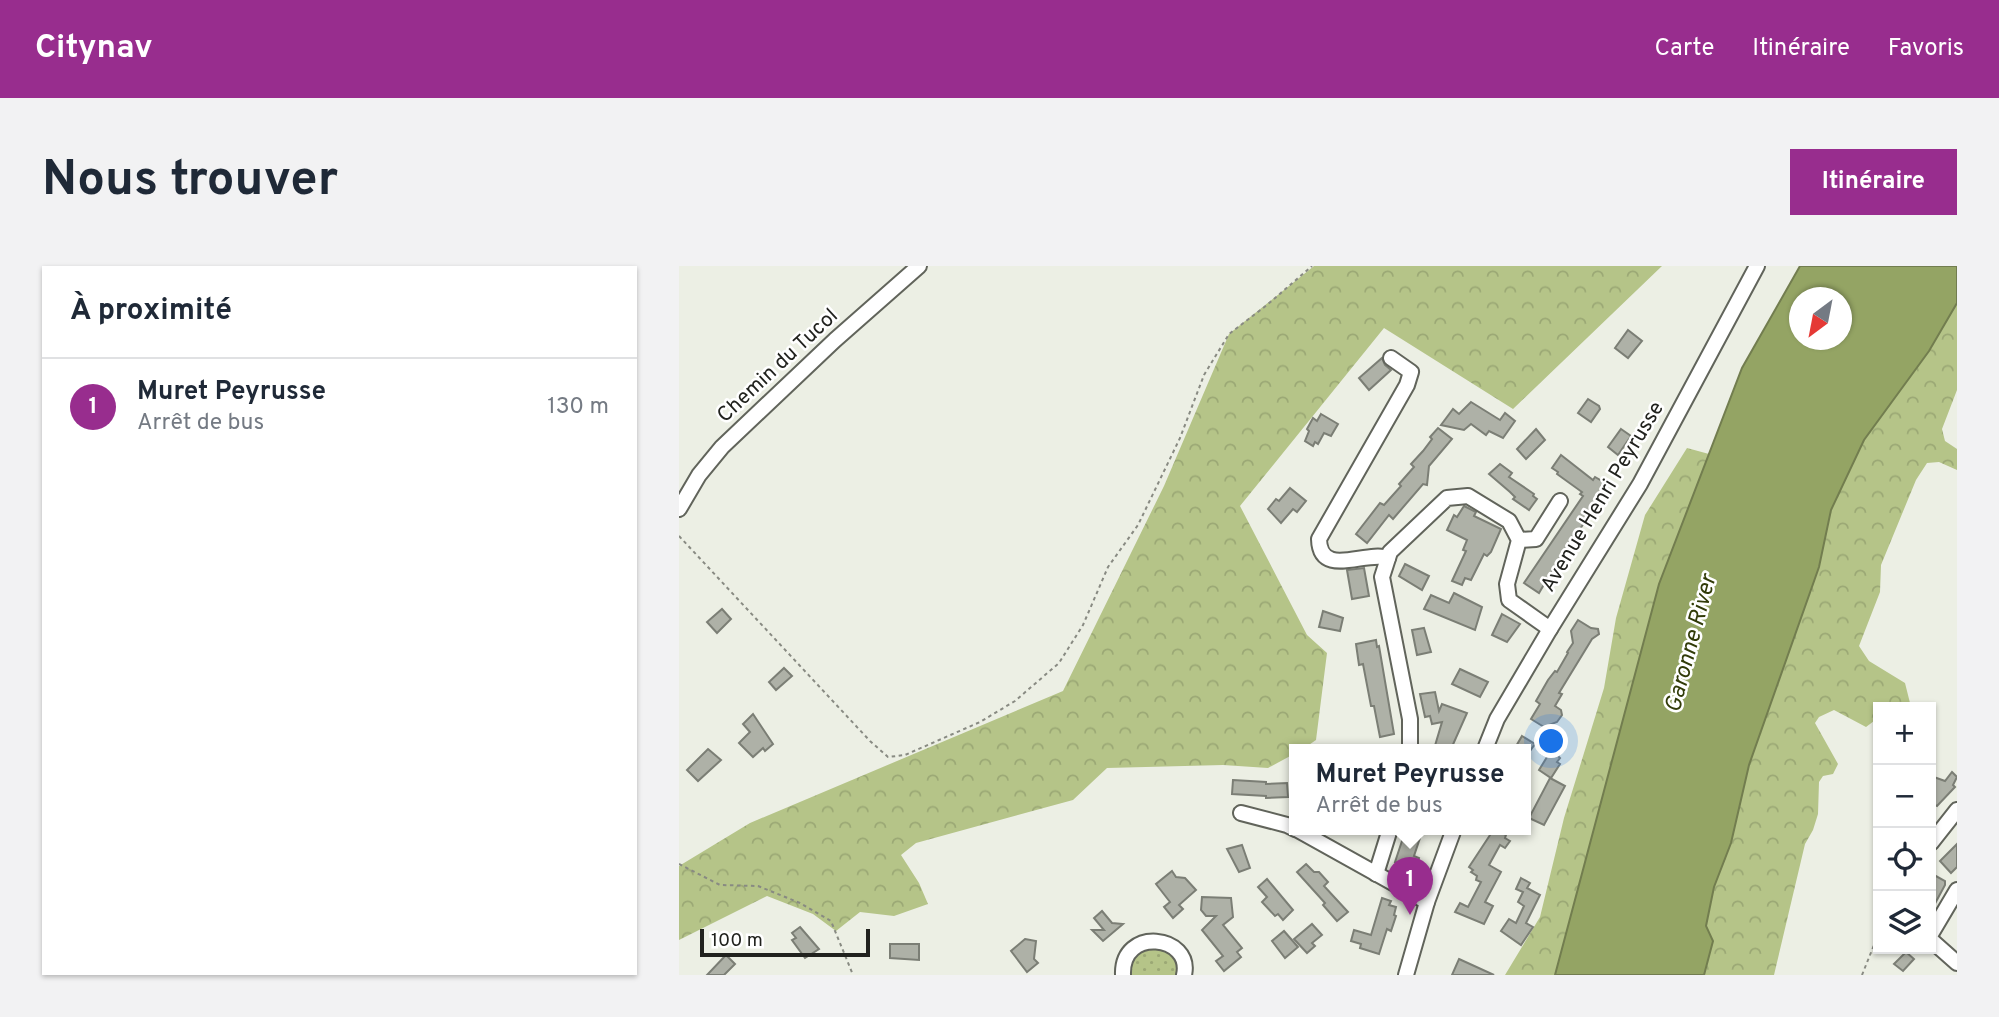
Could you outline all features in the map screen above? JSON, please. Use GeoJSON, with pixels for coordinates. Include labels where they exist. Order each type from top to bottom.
{"type":"FeatureCollection","features":[{"type":"Feature","properties":{"kind":"street","name":"Chemin du Tucol"},"geometry":{"type":"LineString","coordinates":[[679,509],[699,475],[722,447],[835,340],[919,266]]}},
{"type":"Feature","properties":{"kind":"street","name":"Avenue Henri Peyrusse"},"geometry":{"type":"LineString","coordinates":[[1487,744],[1497,719],[1640,484],[1757,266]]}},
{"type":"Feature","properties":{"kind":"street"},"geometry":{"type":"LineString","coordinates":[[1388,558],[1374,556],[1337,561],[1325,556],[1321,551],[1319,539],[1407,385],[1411,372],[1391,358]]}},
{"type":"Feature","properties":{"kind":"street"},"geometry":{"type":"LineString","coordinates":[[1410,744],[1410,719],[1382,577],[1390,552],[1447,498],[1468,496],[1509,521],[1519,540],[1507,584],[1509,600],[1550,629]]}},
{"type":"Feature","properties":{"kind":"street"},"geometry":{"type":"LineString","coordinates":[[1519,540],[1537,539],[1560,501]]}},
{"type":"Feature","properties":{"kind":"street"},"geometry":{"type":"LineString","coordinates":[[1936,836],[1957,810]]}},
{"type":"Feature","properties":{"kind":"street"},"geometry":{"type":"LineString","coordinates":[[1241,813],[1289,826]]}},
{"type":"Feature","properties":{"kind":"street"},"geometry":{"type":"LineString","coordinates":[[1306,835],[1427,902]]}},
{"type":"Feature","properties":{"kind":"street"},"geometry":{"type":"LineString","coordinates":[[1376,874],[1388,835]]}},
{"type":"Feature","properties":{"kind":"street"},"geometry":{"type":"LineString","coordinates":[[1406,975],[1427,902],[1452,835]]}},
{"type":"Feature","properties":{"kind":"street"},"geometry":{"type":"LineString","coordinates":[[1936,926],[1957,890]]}},
{"type":"Feature","properties":{"kind":"street"},"geometry":{"type":"LineString","coordinates":[[1123,975],[1125,957],[1140,943],[1160,940],[1177,950],[1185,968],[1184,975]]}},
{"type":"Feature","properties":{"kind":"street"},"geometry":{"type":"LineString","coordinates":[[1936,944],[1957,963]]}},
{"type":"Feature","properties":{"kind":"path"},"geometry":{"type":"LineString","coordinates":[[679,536],[870,741],[888,757],[905,755],[980,722],[1015,701],[1059,663],[1083,625],[1108,567],[1138,525],[1180,438],[1204,375],[1229,334],[1312,266]]}},
{"type":"Feature","properties":{"kind":"path"},"geometry":{"type":"LineString","coordinates":[[679,864],[720,885],[758,886],[793,900],[831,921],[853,975]]}},
{"type":"Feature","properties":{"kind":"path"},"geometry":{"type":"LineString","coordinates":[[1862,975],[1873,947]]}},
{"type":"Feature","properties":{"kind":"green space"},"geometry":{"type":"Polygon","coordinates":[[[1314,266],[1662,266],[1513,409],[1384,328],[1240,506],[1307,635],[1327,653],[1316,740],[1310,744],[1289,744],[1289,757],[1268,768],[1223,765],[1107,768],[1073,800],[916,843],[901,855],[919,883],[928,904],[894,916],[860,912],[836,931],[813,914],[767,896],[679,940],[679,866],[750,823],[1063,691],[1164,486],[1229,334],[1314,266]]]}},
{"type":"Feature","properties":{"kind":"green space"},"geometry":{"type":"Polygon","coordinates":[[[1957,303],[1957,390],[1942,429],[1945,441],[1957,449],[1957,470],[1939,462],[1927,463],[1916,480],[1881,565],[1880,592],[1859,646],[1869,661],[1905,683],[1910,702],[1873,702],[1873,722],[1866,727],[1834,710],[1819,717],[1815,723],[1838,764],[1833,774],[1823,776],[1819,782],[1818,814],[1805,844],[1774,975],[1704,975],[1713,941],[1706,926],[1714,887],[1731,843],[1749,765],[1819,567],[1831,510],[1864,440],[1929,351],[1957,303]]]}},
{"type":"Feature","properties":{"kind":"green space"},"geometry":{"type":"Polygon","coordinates":[[[1687,448],[1709,454],[1659,584],[1555,975],[1505,975],[1540,917],[1564,818],[1604,688],[1616,618],[1645,515],[1687,448]]]}},
{"type":"Feature","properties":{"kind":"green space"},"geometry":{"type":"Polygon","coordinates":[[[1142,945],[1174,951],[1180,975],[1130,975],[1131,958],[1142,945]]]}},
{"type":"Feature","properties":{"kind":"water","name":"Garonne River"},"geometry":{"type":"Polygon","coordinates":[[[1800,266],[1957,266],[1957,303],[1929,351],[1864,440],[1831,510],[1819,567],[1749,765],[1731,843],[1714,887],[1706,926],[1713,941],[1704,975],[1555,975],[1659,584],[1742,368],[1800,266]]]}},
{"type":"Feature","properties":{"kind":"building"},"geometry":{"type":"Polygon","coordinates":[[[1628,330],[1642,341],[1628,358],[1615,348],[1628,330]]]}},
{"type":"Feature","properties":{"kind":"building"},"geometry":{"type":"Polygon","coordinates":[[[1382,358],[1391,370],[1369,390],[1359,378],[1382,358]]]}},
{"type":"Feature","properties":{"kind":"building"},"geometry":{"type":"Polygon","coordinates":[[[1588,399],[1600,409],[1591,422],[1578,413],[1588,399]]]}},
{"type":"Feature","properties":{"kind":"building"},"geometry":{"type":"Polygon","coordinates":[[[1471,402],[1500,420],[1505,413],[1515,421],[1503,438],[1489,431],[1486,435],[1471,424],[1464,430],[1441,425],[1453,409],[1459,414],[1471,402]]]}},
{"type":"Feature","properties":{"kind":"building"},"geometry":{"type":"Polygon","coordinates":[[[1321,414],[1338,424],[1331,436],[1324,433],[1318,444],[1315,442],[1313,446],[1305,441],[1309,431],[1307,429],[1313,418],[1317,421],[1321,414]]]}},
{"type":"Feature","properties":{"kind":"building"},"geometry":{"type":"Polygon","coordinates":[[[1438,428],[1452,439],[1429,466],[1427,485],[1423,484],[1393,519],[1389,515],[1367,543],[1356,534],[1380,503],[1384,505],[1401,486],[1399,484],[1414,467],[1411,464],[1438,428]]]}},
{"type":"Feature","properties":{"kind":"building"},"geometry":{"type":"Polygon","coordinates":[[[1536,429],[1545,440],[1526,459],[1517,449],[1536,429]]]}},
{"type":"Feature","properties":{"kind":"building"},"geometry":{"type":"Polygon","coordinates":[[[1621,429],[1631,436],[1618,455],[1608,447],[1621,429]]]}},
{"type":"Feature","properties":{"kind":"building"},"geometry":{"type":"Polygon","coordinates":[[[1561,455],[1593,480],[1595,477],[1607,484],[1539,593],[1524,583],[1583,496],[1580,494],[1582,492],[1552,468],[1561,455]]]}},
{"type":"Feature","properties":{"kind":"building"},"geometry":{"type":"Polygon","coordinates":[[[1500,464],[1512,473],[1509,477],[1534,494],[1537,499],[1529,510],[1513,499],[1515,497],[1489,474],[1500,464]]]}},
{"type":"Feature","properties":{"kind":"building"},"geometry":{"type":"Polygon","coordinates":[[[1290,488],[1306,501],[1297,512],[1293,509],[1281,523],[1268,509],[1290,488]]]}},
{"type":"Feature","properties":{"kind":"building"},"geometry":{"type":"Polygon","coordinates":[[[1464,506],[1476,512],[1474,516],[1501,529],[1491,552],[1487,556],[1484,554],[1471,580],[1465,578],[1462,585],[1452,581],[1466,551],[1463,550],[1467,540],[1447,530],[1454,515],[1457,517],[1464,506]]]}},
{"type":"Feature","properties":{"kind":"building"},"geometry":{"type":"Polygon","coordinates":[[[1405,564],[1429,576],[1422,590],[1399,576],[1405,564]]]}},
{"type":"Feature","properties":{"kind":"building"},"geometry":{"type":"Polygon","coordinates":[[[1364,568],[1369,596],[1352,599],[1347,570],[1364,568]]]}},
{"type":"Feature","properties":{"kind":"building"},"geometry":{"type":"Polygon","coordinates":[[[1454,593],[1482,607],[1475,630],[1424,609],[1431,595],[1449,603],[1454,593]]]}},
{"type":"Feature","properties":{"kind":"building"},"geometry":{"type":"Polygon","coordinates":[[[722,609],[731,619],[717,633],[707,622],[722,609]]]}},
{"type":"Feature","properties":{"kind":"building"},"geometry":{"type":"Polygon","coordinates":[[[1323,611],[1343,618],[1340,631],[1319,627],[1323,611]]]}},
{"type":"Feature","properties":{"kind":"building"},"geometry":{"type":"Polygon","coordinates":[[[1502,614],[1520,624],[1507,642],[1492,635],[1502,614]]]}},
{"type":"Feature","properties":{"kind":"building"},"geometry":{"type":"Polygon","coordinates":[[[1578,620],[1598,629],[1599,634],[1592,639],[1559,693],[1562,694],[1555,706],[1561,710],[1562,715],[1557,722],[1544,727],[1531,719],[1540,704],[1536,701],[1568,653],[1573,643],[1571,631],[1578,620]]]}},
{"type":"Feature","properties":{"kind":"building"},"geometry":{"type":"Polygon","coordinates":[[[1424,628],[1431,652],[1417,655],[1412,630],[1424,628]]]}},
{"type":"Feature","properties":{"kind":"building"},"geometry":{"type":"Polygon","coordinates":[[[1376,640],[1394,734],[1380,737],[1363,664],[1359,665],[1356,644],[1376,640]]]}},
{"type":"Feature","properties":{"kind":"building"},"geometry":{"type":"Polygon","coordinates":[[[784,668],[792,676],[776,690],[769,682],[784,668]]]}},
{"type":"Feature","properties":{"kind":"building"},"geometry":{"type":"Polygon","coordinates":[[[1460,669],[1488,682],[1480,697],[1452,684],[1460,669]]]}},
{"type":"Feature","properties":{"kind":"building"},"geometry":{"type":"Polygon","coordinates":[[[1435,692],[1439,711],[1442,704],[1467,713],[1453,744],[1435,744],[1442,722],[1432,724],[1430,716],[1425,717],[1420,694],[1435,692]]]}},
{"type":"Feature","properties":{"kind":"building"},"geometry":{"type":"Polygon","coordinates":[[[753,714],[773,744],[753,757],[739,743],[750,732],[743,724],[753,714]]]}},
{"type":"Feature","properties":{"kind":"building"},"geometry":{"type":"Polygon","coordinates":[[[1522,736],[1535,744],[1531,750],[1531,744],[1517,744],[1522,736]]]}},
{"type":"Feature","properties":{"kind":"building"},"geometry":{"type":"Polygon","coordinates":[[[1550,741],[1563,749],[1558,756],[1560,758],[1557,762],[1560,764],[1551,778],[1539,770],[1547,757],[1542,754],[1550,741]]]}},
{"type":"Feature","properties":{"kind":"building"},"geometry":{"type":"Polygon","coordinates":[[[708,749],[721,760],[698,781],[687,770],[708,749]]]}},
{"type":"Feature","properties":{"kind":"building"},"geometry":{"type":"Polygon","coordinates":[[[1952,772],[1957,777],[1953,785],[1955,787],[1937,806],[1936,778],[1945,781],[1952,772]]]}},
{"type":"Feature","properties":{"kind":"building"},"geometry":{"type":"Polygon","coordinates":[[[1550,778],[1565,786],[1544,825],[1531,819],[1550,778]]]}},
{"type":"Feature","properties":{"kind":"building"},"geometry":{"type":"Polygon","coordinates":[[[1233,780],[1266,784],[1287,783],[1288,797],[1266,798],[1232,794],[1233,780]]]}},
{"type":"Feature","properties":{"kind":"building"},"geometry":{"type":"Polygon","coordinates":[[[1404,835],[1421,835],[1414,856],[1419,858],[1416,869],[1395,862],[1404,835]]]}},
{"type":"Feature","properties":{"kind":"building"},"geometry":{"type":"Polygon","coordinates":[[[1490,835],[1506,835],[1505,838],[1510,841],[1505,848],[1500,845],[1489,865],[1501,872],[1485,902],[1493,906],[1484,924],[1455,912],[1460,903],[1468,907],[1481,882],[1476,880],[1477,876],[1469,867],[1490,835]]]}},
{"type":"Feature","properties":{"kind":"building"},"geometry":{"type":"Polygon","coordinates":[[[1957,844],[1957,867],[1951,873],[1940,861],[1957,844]]]}},
{"type":"Feature","properties":{"kind":"building"},"geometry":{"type":"Polygon","coordinates":[[[1242,845],[1250,868],[1239,872],[1227,849],[1242,845]]]}},
{"type":"Feature","properties":{"kind":"building"},"geometry":{"type":"Polygon","coordinates":[[[1306,864],[1328,882],[1324,886],[1348,912],[1337,921],[1297,872],[1306,864]]]}},
{"type":"Feature","properties":{"kind":"building"},"geometry":{"type":"Polygon","coordinates":[[[1172,871],[1176,877],[1185,878],[1196,890],[1179,905],[1183,909],[1173,918],[1164,907],[1170,902],[1156,884],[1172,871]]]}},
{"type":"Feature","properties":{"kind":"building"},"geometry":{"type":"Polygon","coordinates":[[[1936,876],[1945,881],[1936,902],[1936,876]]]}},
{"type":"Feature","properties":{"kind":"building"},"geometry":{"type":"Polygon","coordinates":[[[1521,878],[1530,883],[1527,888],[1540,895],[1526,923],[1533,927],[1521,945],[1501,931],[1509,919],[1516,923],[1524,906],[1518,902],[1523,892],[1516,889],[1521,878]]]}},
{"type":"Feature","properties":{"kind":"building"},"geometry":{"type":"Polygon","coordinates":[[[1267,879],[1293,910],[1283,920],[1278,914],[1275,916],[1262,902],[1267,897],[1258,887],[1267,879]]]}},
{"type":"Feature","properties":{"kind":"building"},"geometry":{"type":"Polygon","coordinates":[[[1202,897],[1231,898],[1233,917],[1223,925],[1242,948],[1237,952],[1241,957],[1224,971],[1216,961],[1223,956],[1202,930],[1216,916],[1206,916],[1201,910],[1202,897]]]}},
{"type":"Feature","properties":{"kind":"building"},"geometry":{"type":"Polygon","coordinates":[[[1382,898],[1391,901],[1389,905],[1396,907],[1396,916],[1391,931],[1387,929],[1379,954],[1360,948],[1361,944],[1351,941],[1354,930],[1371,935],[1382,898]]]}},
{"type":"Feature","properties":{"kind":"building"},"geometry":{"type":"Polygon","coordinates":[[[1102,911],[1112,923],[1123,924],[1103,941],[1092,930],[1104,930],[1094,918],[1102,911]]]}},
{"type":"Feature","properties":{"kind":"building"},"geometry":{"type":"Polygon","coordinates":[[[1312,924],[1322,935],[1312,943],[1315,946],[1307,953],[1294,939],[1312,924]]]}},
{"type":"Feature","properties":{"kind":"building"},"geometry":{"type":"Polygon","coordinates":[[[800,927],[819,949],[805,958],[792,940],[796,938],[792,933],[800,927]]]}},
{"type":"Feature","properties":{"kind":"building"},"geometry":{"type":"Polygon","coordinates":[[[1284,931],[1298,947],[1285,958],[1272,941],[1284,931]]]}},
{"type":"Feature","properties":{"kind":"building"},"geometry":{"type":"Polygon","coordinates":[[[1025,939],[1036,941],[1034,959],[1038,963],[1027,972],[1011,951],[1025,939]]]}},
{"type":"Feature","properties":{"kind":"building"},"geometry":{"type":"Polygon","coordinates":[[[890,944],[919,944],[919,960],[890,958],[890,944]]]}},
{"type":"Feature","properties":{"kind":"building"},"geometry":{"type":"Polygon","coordinates":[[[1904,954],[1914,959],[1903,971],[1894,964],[1904,954]]]}},
{"type":"Feature","properties":{"kind":"building"},"geometry":{"type":"Polygon","coordinates":[[[726,955],[735,964],[724,975],[707,975],[726,955]]]}},
{"type":"Feature","properties":{"kind":"building"},"geometry":{"type":"Polygon","coordinates":[[[1459,959],[1494,975],[1452,975],[1459,959]]]}},
{"type":"Feature","properties":{"kind":"place","name":"Muret Peyrusse"},"geometry":{"type":"Point","coordinates":[1410,915]}}]}
